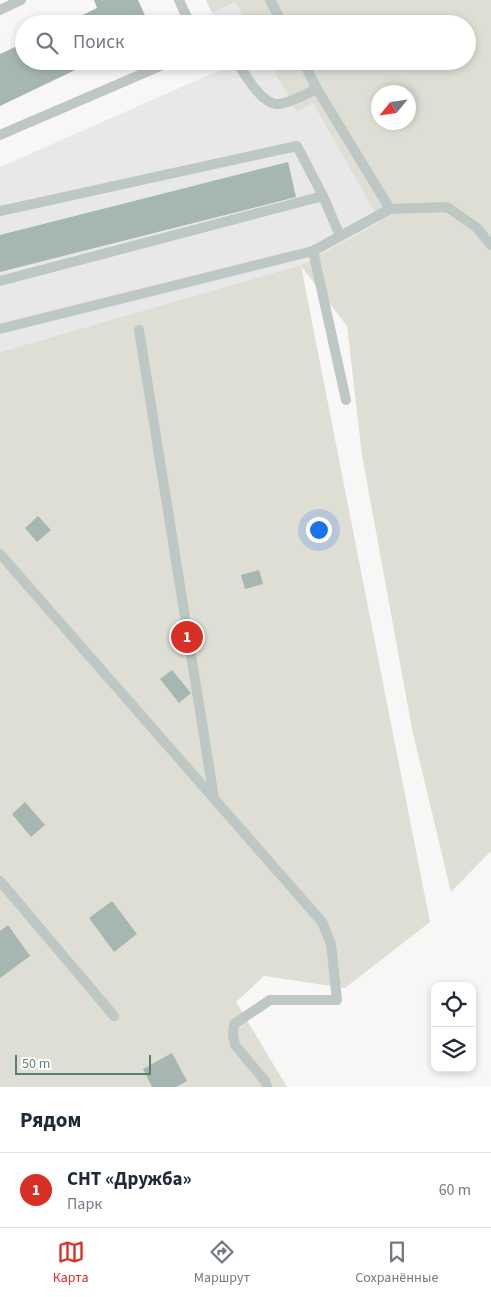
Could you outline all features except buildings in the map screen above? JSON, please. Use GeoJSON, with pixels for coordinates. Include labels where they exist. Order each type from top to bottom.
{"type":"FeatureCollection","features":[{"type":"Feature","properties":{"kind":"lane"},"geometry":{"type":"LineString","coordinates":[[0,10],[21,0]]}},
{"type":"Feature","properties":{"kind":"lane"},"geometry":{"type":"LineString","coordinates":[[179,0],[186,15]]}},
{"type":"Feature","properties":{"kind":"lane"},"geometry":{"type":"LineString","coordinates":[[270,0],[278,15]]}},
{"type":"Feature","properties":{"kind":"lane"},"geometry":{"type":"LineString","coordinates":[[0,135],[151,70]]}},
{"type":"Feature","properties":{"kind":"lane"},"geometry":{"type":"LineString","coordinates":[[242,70],[264,100],[277,104],[293,100],[317,89]]}},
{"type":"Feature","properties":{"kind":"lane"},"geometry":{"type":"LineString","coordinates":[[307,70],[390,209]]}},
{"type":"Feature","properties":{"kind":"lane"},"geometry":{"type":"LineString","coordinates":[[0,211],[297,146],[323,196],[340,236]]}},
{"type":"Feature","properties":{"kind":"lane"},"geometry":{"type":"LineString","coordinates":[[0,281],[323,196]]}},
{"type":"Feature","properties":{"kind":"lane"},"geometry":{"type":"LineString","coordinates":[[0,329],[313,252],[390,209],[447,207],[476,227],[491,245]]}},
{"type":"Feature","properties":{"kind":"lane"},"geometry":{"type":"LineString","coordinates":[[313,252],[346,400]]}},
{"type":"Feature","properties":{"kind":"lane"},"geometry":{"type":"LineString","coordinates":[[139,330],[215,799]]}},
{"type":"Feature","properties":{"kind":"lane"},"geometry":{"type":"LineString","coordinates":[[0,554],[322,922],[331,944],[336,1000],[270,1000],[234,1024],[235,1045],[265,1081],[267,1087]]}},
{"type":"Feature","properties":{"kind":"lane"},"geometry":{"type":"LineString","coordinates":[[0,881],[114,1016]]}},
{"type":"Feature","properties":{"kind":"shaded area"},"geometry":{"type":"Polygon","coordinates":[[[206,0],[491,0],[491,851],[451,892],[412,729],[362,455],[347,326],[301,266],[430,922],[345,988],[264,976],[236,1002],[287,1087],[0,1087],[0,352],[301,265],[380,222],[313,103],[297,112],[273,70],[476,70],[476,15],[242,15],[235,2],[212,13],[206,0]]]}},
{"type":"Feature","properties":{"kind":"shaded area"},"geometry":{"type":"Polygon","coordinates":[[[235,2],[242,15],[213,15],[212,13],[235,2]]]}},
{"type":"Feature","properties":{"kind":"shaded area"},"geometry":{"type":"Polygon","coordinates":[[[220,70],[273,70],[297,112],[313,103],[380,222],[301,265],[0,352],[0,167],[220,70]]]}},
{"type":"Feature","properties":{"kind":"place","name":"СНТ «Дружба»"},"geometry":{"type":"Point","coordinates":[187,637]}}]}
